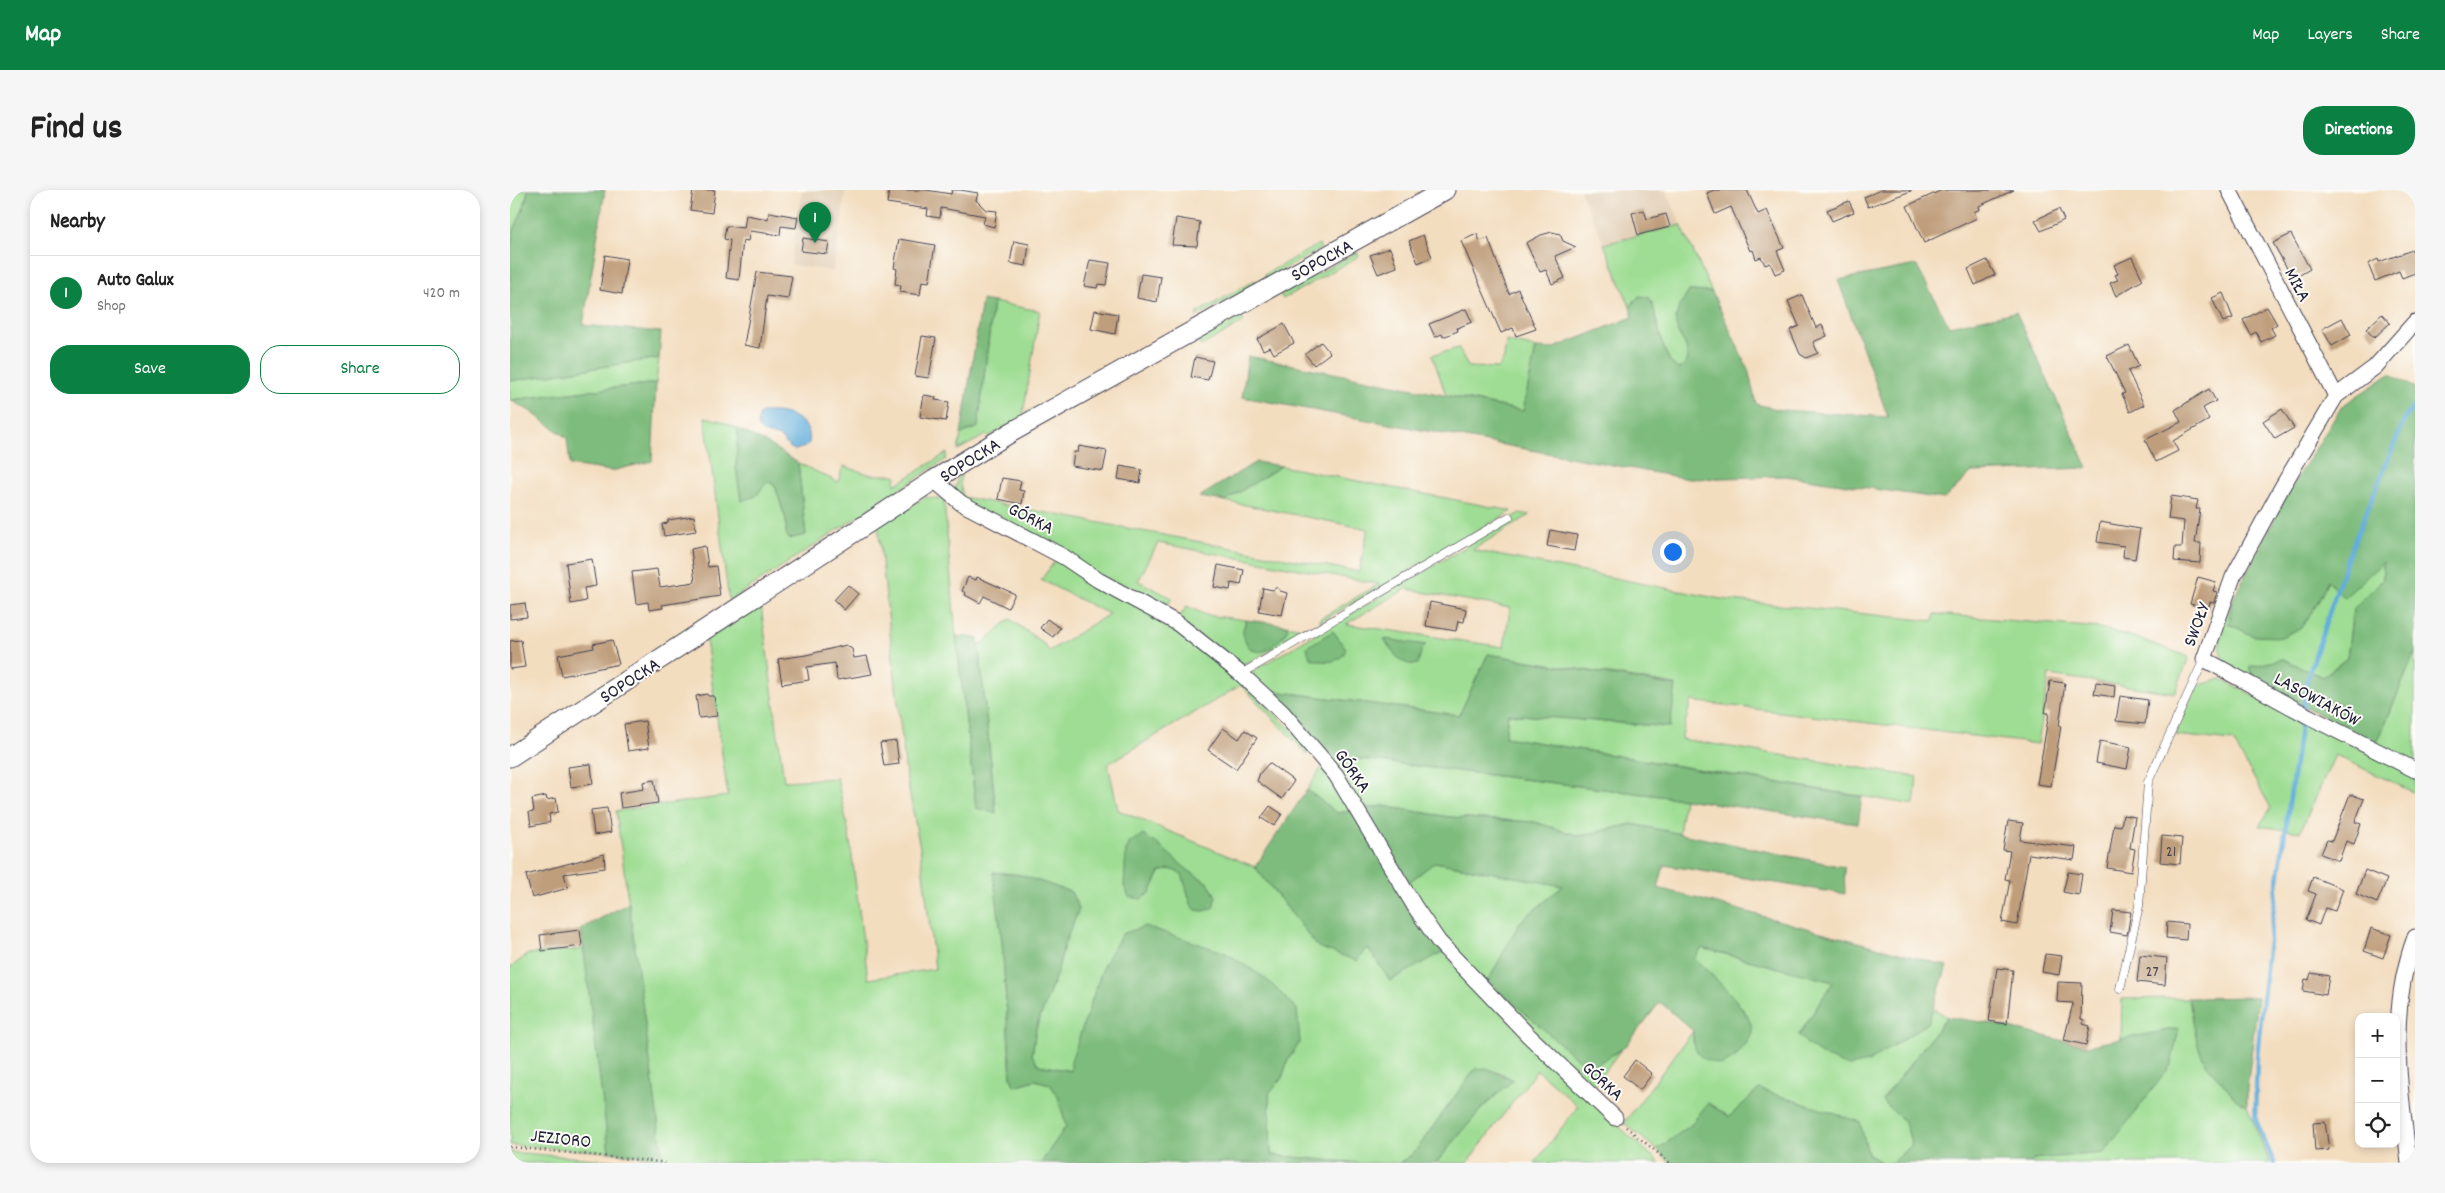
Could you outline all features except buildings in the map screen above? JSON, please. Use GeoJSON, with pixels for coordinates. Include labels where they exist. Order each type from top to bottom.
{"type":"FeatureCollection","features":[{"type":"Feature","properties":{"kind":"street","name":"SOPOCKA"},"geometry":{"type":"LineString","coordinates":[[510,757],[934,480],[1078,394],[1446,190]]}},
{"type":"Feature","properties":{"kind":"street","name":"MIŁA"},"geometry":{"type":"LineString","coordinates":[[2228,190],[2336,396]]}},
{"type":"Feature","properties":{"kind":"street","name":"SWOŁY"},"geometry":{"type":"LineString","coordinates":[[2204,659],[2233,577],[2282,487],[2336,396],[2375,368],[2415,322]]}},
{"type":"Feature","properties":{"kind":"street","name":"GÓRKA"},"geometry":{"type":"LineString","coordinates":[[934,480],[942,489],[961,503],[1064,557],[1098,580],[1177,623],[1200,639],[1283,713],[1336,775],[1416,907],[1440,942],[1528,1035],[1615,1118]]}},
{"type":"Feature","properties":{"kind":"street","name":"LASOWIAKÓW"},"geometry":{"type":"LineString","coordinates":[[2204,659],[2294,709],[2415,770]]}},
{"type":"Feature","properties":{"kind":"street"},"geometry":{"type":"LineString","coordinates":[[2409,1163],[2399,1081],[2397,1032],[2399,996],[2407,958],[2415,937]]}},
{"type":"Feature","properties":{"kind":"lane"},"geometry":{"type":"LineString","coordinates":[[1240,674],[1509,517]]}},
{"type":"Feature","properties":{"kind":"lane","name":"SWOŁY"},"geometry":{"type":"LineString","coordinates":[[2120,989],[2139,906],[2148,782],[2204,659]]}},
{"type":"Feature","properties":{"kind":"path","name":"GÓRKA"},"geometry":{"type":"LineString","coordinates":[[1615,1118],[1670,1163]]}},
{"type":"Feature","properties":{"kind":"path","name":"JEZIORO"},"geometry":{"type":"LineString","coordinates":[[510,1147],[669,1163]]}},
{"type":"Feature","properties":{"kind":"shaded area"},"geometry":{"type":"Polygon","coordinates":[[[802,190],[846,190],[833,271],[791,265],[802,190]]]}},
{"type":"Feature","properties":{"kind":"shaded area"},"geometry":{"type":"Polygon","coordinates":[[[1580,190],[1666,190],[1681,225],[1604,244],[1580,190]]]}},
{"type":"Feature","properties":{"kind":"green space"},"geometry":{"type":"Polygon","coordinates":[[[510,190],[528,190],[524,207],[513,232],[510,256],[510,190]]]}},
{"type":"Feature","properties":{"kind":"green space"},"geometry":{"type":"Polygon","coordinates":[[[528,190],[605,190],[583,325],[661,332],[659,358],[510,381],[510,256],[513,232],[524,207],[528,190]]]}},
{"type":"Feature","properties":{"kind":"green space"},"geometry":{"type":"Polygon","coordinates":[[[1681,225],[1712,292],[1689,291],[1677,332],[1685,344],[1687,352],[1684,366],[1679,369],[1668,358],[1661,340],[1652,304],[1635,300],[1630,307],[1604,244],[1681,225]]]}},
{"type":"Feature","properties":{"kind":"green space"},"geometry":{"type":"Polygon","coordinates":[[[1319,244],[1321,249],[1266,279],[1264,275],[1319,244]]]}},
{"type":"Feature","properties":{"kind":"green space"},"geometry":{"type":"Polygon","coordinates":[[[1357,252],[1359,256],[1283,299],[1280,295],[1357,252]]]}},
{"type":"Feature","properties":{"kind":"green space"},"geometry":{"type":"Polygon","coordinates":[[[1916,265],[1949,326],[2016,312],[2088,468],[1972,472],[1944,499],[1786,476],[1689,479],[1242,397],[1248,356],[1523,411],[1536,348],[1551,349],[1633,317],[1630,307],[1639,296],[1648,297],[1652,303],[1661,340],[1668,358],[1679,369],[1684,366],[1687,351],[1675,321],[1679,307],[1689,291],[1712,292],[1748,369],[1756,404],[1781,410],[1888,417],[1838,280],[1916,265]]]}},
{"type":"Feature","properties":{"kind":"green space"},"geometry":{"type":"Polygon","coordinates":[[[1255,280],[1258,284],[1196,317],[1197,313],[1255,280]]]}},
{"type":"Feature","properties":{"kind":"green space"},"geometry":{"type":"Polygon","coordinates":[[[982,300],[993,302],[978,427],[961,434],[982,300]]]}},
{"type":"Feature","properties":{"kind":"green space"},"geometry":{"type":"Polygon","coordinates":[[[993,302],[1040,311],[1023,414],[1062,394],[988,437],[986,435],[958,450],[961,434],[978,427],[993,302]]]}},
{"type":"Feature","properties":{"kind":"green space"},"geometry":{"type":"Polygon","coordinates":[[[1241,317],[1244,322],[1201,346],[1198,341],[1241,317]]]}},
{"type":"Feature","properties":{"kind":"green space"},"geometry":{"type":"Polygon","coordinates":[[[1506,341],[1536,348],[1523,411],[1446,395],[1432,355],[1459,348],[1468,367],[1498,368],[1504,358],[1506,341]]]}},
{"type":"Feature","properties":{"kind":"green space"},"geometry":{"type":"Polygon","coordinates":[[[659,358],[656,383],[510,400],[510,381],[659,358]]]}},
{"type":"Feature","properties":{"kind":"green space"},"geometry":{"type":"Polygon","coordinates":[[[2390,374],[2415,388],[2415,652],[2377,743],[2255,682],[2249,667],[2283,659],[2323,677],[2347,658],[2353,609],[2383,579],[2383,562],[2344,598],[2328,581],[2317,604],[2301,628],[2281,637],[2253,636],[2229,624],[2232,601],[2287,495],[2342,406],[2390,374]]]}},
{"type":"Feature","properties":{"kind":"green space"},"geometry":{"type":"Polygon","coordinates":[[[656,383],[652,461],[611,471],[570,465],[567,438],[530,411],[510,400],[656,383]]]}},
{"type":"Feature","properties":{"kind":"green space"},"geometry":{"type":"Polygon","coordinates":[[[705,417],[721,421],[738,429],[736,467],[741,500],[756,496],[767,481],[775,486],[786,520],[786,533],[806,535],[798,463],[838,482],[843,466],[872,475],[896,475],[895,485],[947,453],[946,459],[729,601],[705,417]]]}},
{"type":"Feature","properties":{"kind":"green space"},"geometry":{"type":"Polygon","coordinates":[[[738,429],[765,442],[798,463],[806,535],[789,539],[786,533],[786,520],[775,486],[768,481],[756,496],[741,501],[736,467],[738,429]]]}},
{"type":"Feature","properties":{"kind":"green space"},"geometry":{"type":"Polygon","coordinates":[[[1256,462],[1281,466],[1225,501],[1199,497],[1256,462]]]}},
{"type":"Feature","properties":{"kind":"green space"},"geometry":{"type":"Polygon","coordinates":[[[1281,466],[1512,511],[1320,622],[1319,619],[1379,584],[1158,543],[1138,581],[1172,598],[1163,612],[962,500],[953,487],[956,487],[957,478],[961,474],[960,483],[963,497],[1359,572],[1368,529],[1225,501],[1281,466]]]}},
{"type":"Feature","properties":{"kind":"green space"},"geometry":{"type":"Polygon","coordinates":[[[926,497],[944,500],[956,636],[976,808],[996,812],[979,646],[1010,619],[1044,644],[1049,651],[1109,614],[1041,580],[1057,558],[1183,631],[1220,662],[1226,674],[1244,684],[1312,750],[1307,754],[1241,685],[1108,764],[1118,810],[1255,867],[1318,947],[1366,946],[1443,952],[1558,1072],[1660,1163],[1535,1163],[1578,1106],[1537,1070],[1467,1163],[1436,1163],[1483,1107],[1513,1080],[1501,1073],[1475,1069],[1413,1154],[1399,1163],[1358,1163],[1271,1155],[1269,1093],[1282,1078],[1288,1060],[1300,1042],[1071,1071],[1039,1065],[1032,1055],[1036,1028],[1057,973],[1064,945],[1079,909],[1070,892],[1021,875],[994,872],[1002,941],[1011,1077],[1015,1086],[1035,1080],[1050,1084],[1058,1096],[1066,1126],[1041,1163],[686,1163],[663,1159],[616,811],[728,796],[706,640],[761,605],[784,781],[837,778],[849,834],[868,979],[935,969],[920,848],[906,775],[878,525],[926,497]],[[1126,851],[1126,860],[1150,893],[1160,872],[1170,869],[1182,873],[1191,904],[1208,883],[1189,871],[1126,851]]]}},
{"type":"Feature","properties":{"kind":"green space"},"geometry":{"type":"Polygon","coordinates":[[[1520,513],[1530,515],[1472,550],[1721,599],[1933,621],[1935,614],[2100,628],[2137,638],[2189,657],[2175,693],[2049,675],[2038,744],[1691,701],[1681,739],[1917,777],[1914,805],[1505,737],[1508,714],[1669,727],[1676,685],[1488,654],[1459,715],[1266,690],[1250,675],[1256,669],[1464,548],[1520,513]],[[1406,589],[1346,624],[1504,647],[1510,608],[1406,589]]]}},
{"type":"Feature","properties":{"kind":"green space"},"geometry":{"type":"Polygon","coordinates":[[[2383,561],[2383,579],[2353,609],[2347,658],[2322,677],[2283,659],[2249,667],[2255,682],[2228,665],[2223,658],[2220,650],[2221,634],[2232,601],[2301,627],[2317,604],[2328,581],[2383,561]]]}},
{"type":"Feature","properties":{"kind":"green space"},"geometry":{"type":"Polygon","coordinates":[[[1187,606],[1206,615],[1246,620],[1243,631],[1247,644],[1266,650],[1283,637],[1288,628],[1286,625],[1309,629],[1242,666],[1177,621],[1187,606]]]}},
{"type":"Feature","properties":{"kind":"green space"},"geometry":{"type":"Polygon","coordinates":[[[1246,620],[1286,625],[1288,628],[1271,648],[1259,652],[1248,646],[1243,631],[1246,620]]]}},
{"type":"Feature","properties":{"kind":"green space"},"geometry":{"type":"Polygon","coordinates":[[[1333,631],[1346,648],[1344,654],[1336,660],[1326,662],[1310,658],[1307,647],[1333,631]]]}},
{"type":"Feature","properties":{"kind":"green space"},"geometry":{"type":"Polygon","coordinates":[[[956,636],[978,638],[996,813],[976,808],[956,636]]]}},
{"type":"Feature","properties":{"kind":"green space"},"geometry":{"type":"Polygon","coordinates":[[[1384,639],[1426,645],[1422,648],[1418,664],[1412,664],[1398,658],[1384,639]]]}},
{"type":"Feature","properties":{"kind":"green space"},"geometry":{"type":"Polygon","coordinates":[[[2415,652],[2415,763],[2377,743],[2415,652]]]}},
{"type":"Feature","properties":{"kind":"green space"},"geometry":{"type":"Polygon","coordinates":[[[1488,654],[1676,686],[1670,727],[1508,714],[1505,737],[1862,797],[1858,824],[1684,799],[1328,755],[1266,690],[1459,715],[1488,654]]]}},
{"type":"Feature","properties":{"kind":"green space"},"geometry":{"type":"Polygon","coordinates":[[[2221,679],[2415,776],[2415,793],[2335,755],[2300,832],[2259,826],[2271,808],[2233,741],[2175,735],[2197,686],[2221,679]]]}},
{"type":"Feature","properties":{"kind":"green space"},"geometry":{"type":"Polygon","coordinates":[[[1328,755],[1684,799],[1679,834],[1632,824],[1579,836],[1535,822],[1449,817],[1383,806],[1362,809],[1328,755]]]}},
{"type":"Feature","properties":{"kind":"green space"},"geometry":{"type":"Polygon","coordinates":[[[1324,764],[1355,810],[1337,813],[1307,790],[1324,764]]]}},
{"type":"Feature","properties":{"kind":"green space"},"geometry":{"type":"Polygon","coordinates":[[[1307,790],[1337,813],[1383,806],[1449,817],[1535,822],[1580,836],[1632,824],[1844,867],[1845,894],[1664,865],[1658,888],[1947,966],[1928,1023],[1868,1062],[1849,1066],[1826,1057],[1807,1044],[1799,1035],[1833,982],[1702,948],[1694,958],[1739,1004],[1751,1024],[1752,1033],[1748,1042],[1739,1052],[1721,1065],[1703,1058],[1694,1046],[1693,1031],[1660,1002],[1625,1047],[1589,1069],[1488,981],[1520,922],[1563,886],[1435,862],[1405,885],[1443,952],[1390,981],[1367,947],[1357,961],[1318,947],[1255,867],[1307,790]]]}},
{"type":"Feature","properties":{"kind":"green space"},"geometry":{"type":"Polygon","coordinates":[[[1143,835],[1156,843],[1189,871],[1208,883],[1216,896],[1213,908],[1204,911],[1196,910],[1191,904],[1182,874],[1170,869],[1160,872],[1150,893],[1141,899],[1129,897],[1124,886],[1126,851],[1130,842],[1143,835]]]}},
{"type":"Feature","properties":{"kind":"green space"},"geometry":{"type":"Polygon","coordinates":[[[1435,862],[1564,886],[1520,922],[1589,1069],[1622,1048],[1590,1091],[1458,955],[1405,885],[1435,862]]]}},
{"type":"Feature","properties":{"kind":"green space"},"geometry":{"type":"Polygon","coordinates":[[[993,872],[1021,875],[1071,892],[1079,909],[1064,945],[1057,973],[1036,1028],[1032,1055],[1039,1065],[1071,1071],[1071,1061],[1104,964],[1122,934],[1145,926],[1226,953],[1265,978],[1297,1009],[1300,1042],[1288,1060],[1282,1078],[1269,1093],[1271,1155],[1358,1163],[1041,1163],[1066,1126],[1058,1096],[1050,1084],[1035,1080],[1014,1086],[1011,1077],[1002,941],[993,872]]]}},
{"type":"Feature","properties":{"kind":"green space"},"geometry":{"type":"Polygon","coordinates":[[[629,903],[663,1159],[609,1152],[581,929],[629,903]]]}},
{"type":"Feature","properties":{"kind":"green space"},"geometry":{"type":"Polygon","coordinates":[[[1702,948],[1833,982],[1799,1035],[1928,1023],[1933,1008],[1947,1017],[1882,1100],[1905,1122],[1912,1145],[1891,1163],[1882,1163],[1868,1154],[1729,1117],[1708,1103],[1691,1125],[1657,1150],[1624,1123],[1693,1031],[1693,1043],[1734,1059],[1752,1033],[1747,1015],[1694,958],[1702,948]]]}},
{"type":"Feature","properties":{"kind":"green space"},"geometry":{"type":"Polygon","coordinates":[[[584,949],[609,1152],[510,1145],[510,968],[528,954],[584,949]]]}},
{"type":"Feature","properties":{"kind":"green space"},"geometry":{"type":"Polygon","coordinates":[[[2258,997],[2247,1089],[2247,1106],[2235,1098],[2205,1062],[2199,1048],[2188,998],[2258,997]]]}},
{"type":"Feature","properties":{"kind":"green space"},"geometry":{"type":"Polygon","coordinates":[[[2188,998],[2202,1056],[2209,1068],[2235,1098],[2247,1106],[2270,1163],[2030,1163],[2034,1159],[2055,1157],[2179,1028],[2121,1040],[2122,999],[2188,998]]]}},
{"type":"Feature","properties":{"kind":"green space"},"geometry":{"type":"Polygon","coordinates":[[[1947,1017],[1988,1023],[2086,1046],[2179,1028],[2171,1065],[2104,1153],[2034,1159],[2030,1163],[1891,1163],[1912,1145],[1905,1122],[1882,1101],[1947,1017]]]}},
{"type":"Feature","properties":{"kind":"green space"},"geometry":{"type":"Polygon","coordinates":[[[1487,1068],[1513,1080],[1483,1107],[1436,1163],[1399,1163],[1413,1154],[1475,1069],[1487,1068]]]}},
{"type":"Feature","properties":{"kind":"green space"},"geometry":{"type":"Polygon","coordinates":[[[1759,1089],[1860,1122],[1868,1154],[1882,1163],[1671,1163],[1657,1150],[1691,1125],[1708,1103],[1729,1117],[1759,1089]]]}},
{"type":"Feature","properties":{"kind":"green space"},"geometry":{"type":"Polygon","coordinates":[[[510,1152],[643,1163],[510,1163],[510,1152]]]}},
{"type":"Feature","properties":{"kind":"water"},"geometry":{"type":"Polygon","coordinates":[[[765,412],[789,415],[802,422],[807,428],[809,443],[805,447],[795,450],[790,448],[779,437],[760,430],[758,421],[760,414],[765,412]]]}},
{"type":"Feature","properties":{"kind":"waterway"},"geometry":{"type":"LineString","coordinates":[[2274,1163],[2255,1118],[2257,1057],[2268,949],[2307,680],[2347,559],[2406,416],[2415,405]]}},
{"type":"Feature","properties":{"kind":"place","name":"Auto Galux"},"geometry":{"type":"Point","coordinates":[815,243]}}]}
